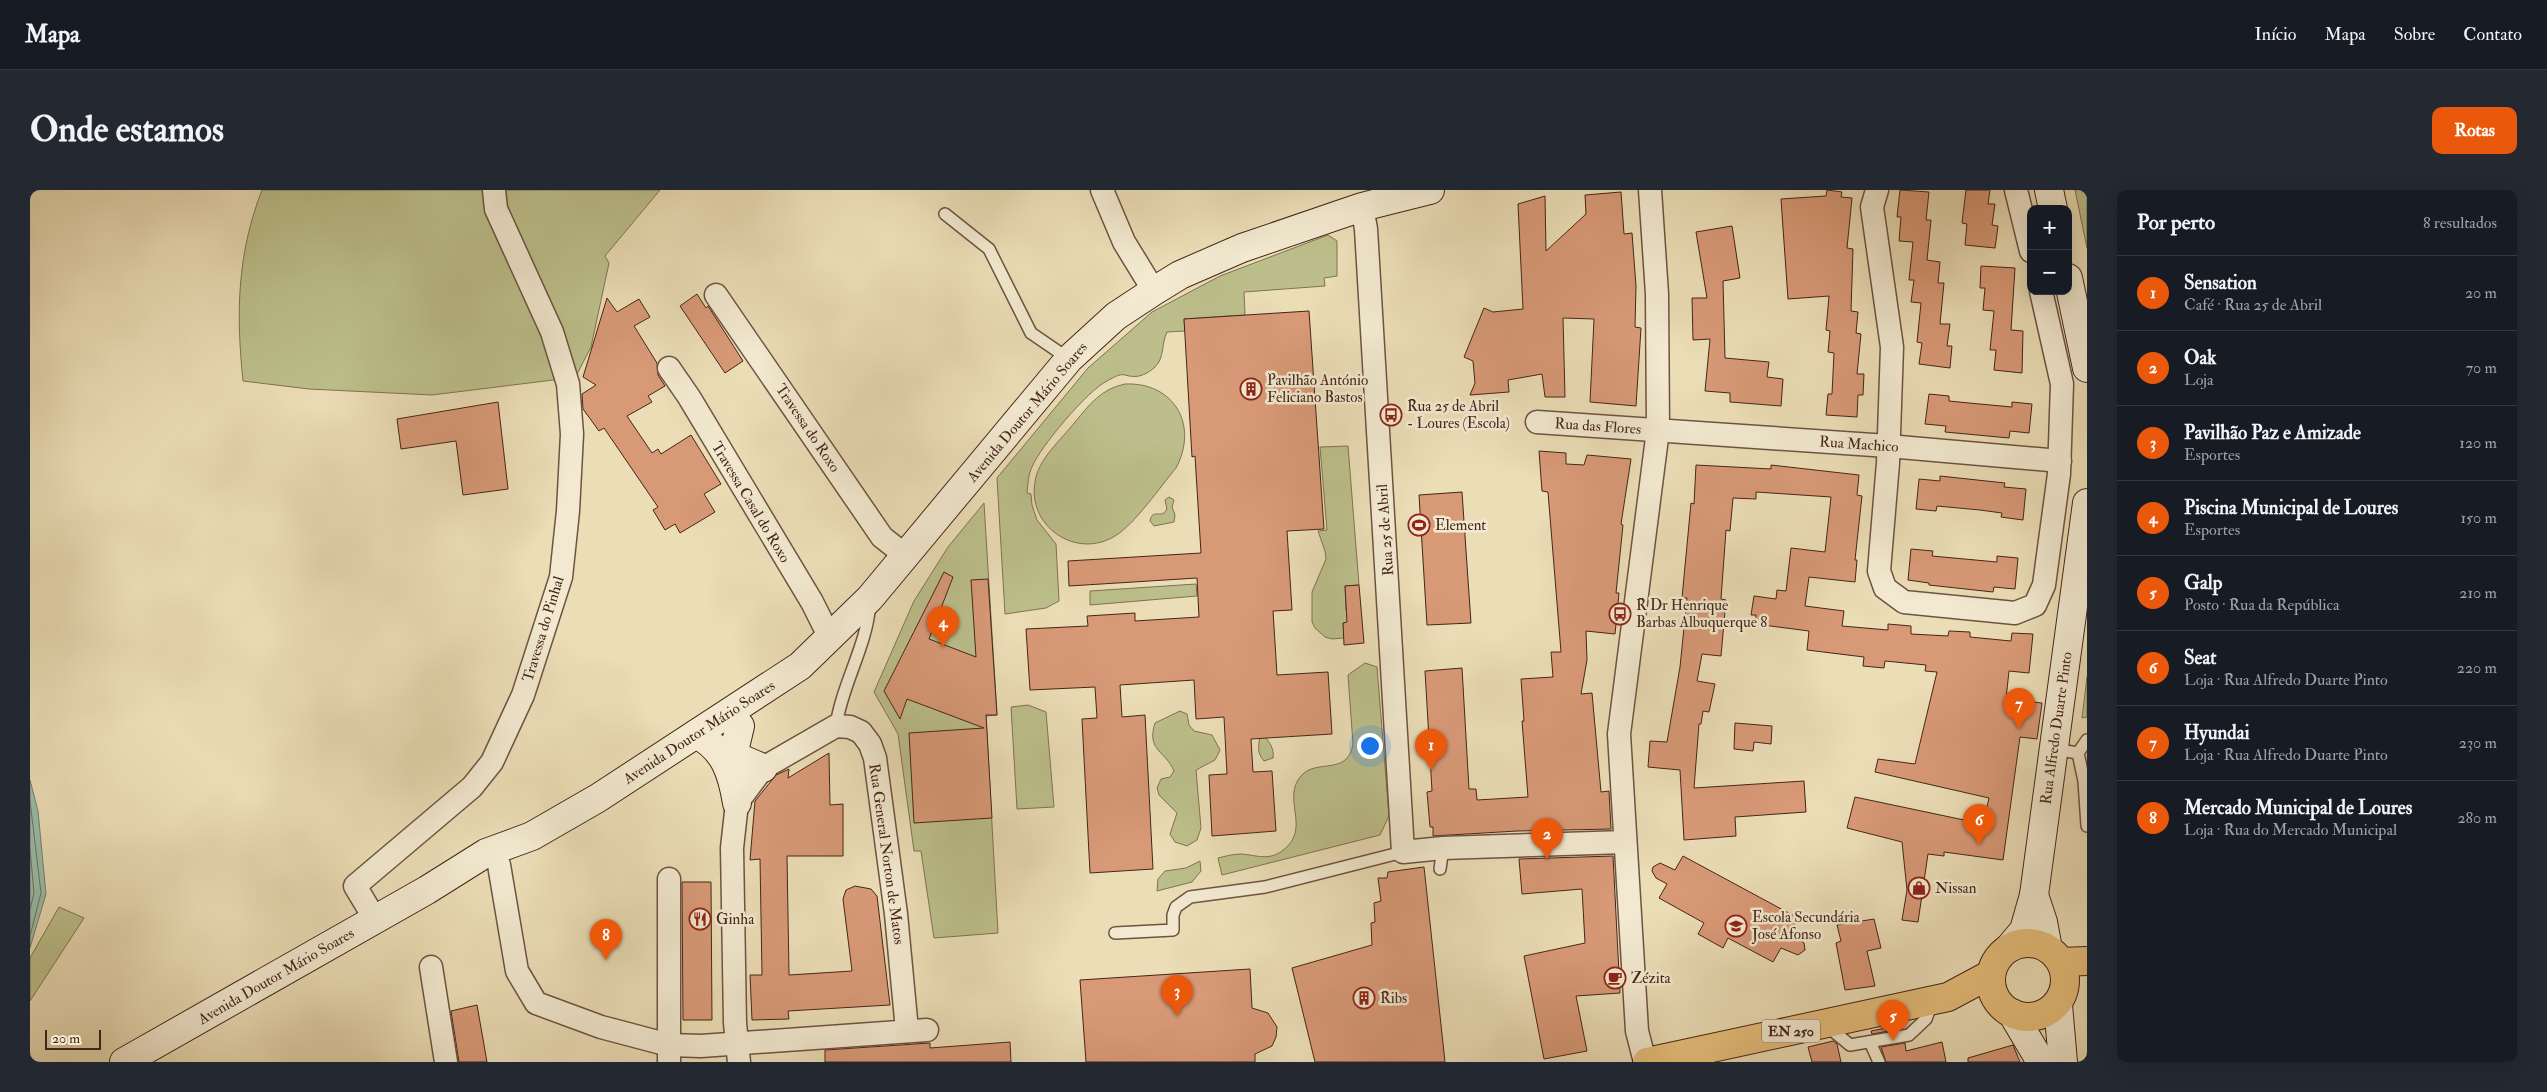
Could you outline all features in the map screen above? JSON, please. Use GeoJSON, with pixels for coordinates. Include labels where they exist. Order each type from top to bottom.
{"type":"FeatureCollection","features":[{"type":"Feature","properties":{"kind":"main road"},"geometry":{"type":"LineString","coordinates":[[2007,1011],[1995,998],[1991,986],[1991,974],[1997,960],[2009,948],[2022,943],[2036,944],[2065,957],[2066,976],[2070,992]]}},
{"type":"Feature","properties":{"kind":"main road","name":"EN 250"},"geometry":{"type":"LineString","coordinates":[[1646,1062],[1941,998],[1991,974]]}},
{"type":"Feature","properties":{"kind":"main road","name":"EN 250"},"geometry":{"type":"LineString","coordinates":[[1941,998],[1976,1004],[2032,1018],[2046,1014],[2070,992]]}},
{"type":"Feature","properties":{"kind":"street","name":"Travessa do Pinhal"},"geometry":{"type":"LineString","coordinates":[[376,919],[355,886],[472,786],[492,762],[523,695],[561,577],[568,511],[572,434],[568,384],[552,332],[496,209],[494,190]]}},
{"type":"Feature","properties":{"kind":"street"},"geometry":{"type":"LineString","coordinates":[[1102,190],[1124,242],[1154,291]]}},
{"type":"Feature","properties":{"kind":"street","name":"Avenida Doutor Mário Soares"},"geometry":{"type":"LineString","coordinates":[[124,1062],[427,890],[486,853],[513,849],[704,738],[800,666],[870,598],[1069,359],[1116,316],[1180,275],[1242,248],[1362,207],[1430,190]]}},
{"type":"Feature","properties":{"kind":"street"},"geometry":{"type":"LineString","coordinates":[[1646,1062],[1637,1030],[1618,734],[1658,430],[1657,294],[1650,190]]}},
{"type":"Feature","properties":{"kind":"street"},"geometry":{"type":"LineString","coordinates":[[1877,190],[1872,207],[1892,347],[1888,446],[1878,571],[1885,588],[1904,602],[2015,613],[2035,605],[2044,585],[2060,461],[2062,384],[2041,295]]}},
{"type":"Feature","properties":{"kind":"street"},"geometry":{"type":"LineString","coordinates":[[2016,190],[2031,250]]}},
{"type":"Feature","properties":{"kind":"street"},"geometry":{"type":"LineString","coordinates":[[2049,190],[2052,205]]}},
{"type":"Feature","properties":{"kind":"street","name":"Rua 25 de Abril"},"geometry":{"type":"LineString","coordinates":[[1362,207],[1366,229],[1403,852]]}},
{"type":"Feature","properties":{"kind":"street","name":"Travessa do Roxo"},"geometry":{"type":"LineString","coordinates":[[716,295],[882,537],[906,556]]}},
{"type":"Feature","properties":{"kind":"street"},"geometry":{"type":"LineString","coordinates":[[2072,295],[2087,368]]}},
{"type":"Feature","properties":{"kind":"street","name":"Travessa Casal do Roxo"},"geometry":{"type":"LineString","coordinates":[[669,368],[689,397],[812,602],[830,638]]}},
{"type":"Feature","properties":{"kind":"street","name":"Rua das Flores"},"geometry":{"type":"LineString","coordinates":[[1537,422],[1658,430]]}},
{"type":"Feature","properties":{"kind":"street","name":"Rua Machico"},"geometry":{"type":"LineString","coordinates":[[1658,430],[1888,446],[2060,461]]}},
{"type":"Feature","properties":{"kind":"street","name":"Rua Alfredo Duarte Pinto"},"geometry":{"type":"LineString","coordinates":[[2009,948],[2024,930],[2034,894],[2066,751],[2087,503]]}},
{"type":"Feature","properties":{"kind":"street","name":"Avenida Doutor Mário Soares"},"geometry":{"type":"LineString","coordinates":[[704,738],[740,726],[772,702],[800,666]]}},
{"type":"Feature","properties":{"kind":"street"},"geometry":{"type":"LineString","coordinates":[[513,849],[518,971],[536,1003],[669,1053],[701,1046],[738,1053],[732,848],[738,803],[735,747],[740,726]]}},
{"type":"Feature","properties":{"kind":"street"},"geometry":{"type":"LineString","coordinates":[[738,803],[763,768],[836,726]]}},
{"type":"Feature","properties":{"kind":"street","name":"Rua General Norton de Matos"},"geometry":{"type":"LineString","coordinates":[[738,1053],[917,1030],[896,914],[874,758],[870,744],[861,732],[850,726],[836,726]]}},
{"type":"Feature","properties":{"kind":"street"},"geometry":{"type":"LineString","coordinates":[[704,738],[733,776],[738,803]]}},
{"type":"Feature","properties":{"kind":"street"},"geometry":{"type":"LineString","coordinates":[[737,757],[763,768]]}},
{"type":"Feature","properties":{"kind":"street"},"geometry":{"type":"LineString","coordinates":[[1403,852],[1441,859],[1625,842]]}},
{"type":"Feature","properties":{"kind":"street"},"geometry":{"type":"LineString","coordinates":[[669,879],[669,1053]]}},
{"type":"Feature","properties":{"kind":"street","name":"Rua Alfredo Duarte Pinto"},"geometry":{"type":"LineString","coordinates":[[2034,894],[2044,922],[2065,957]]}},
{"type":"Feature","properties":{"kind":"street"},"geometry":{"type":"LineString","coordinates":[[431,967],[446,1062]]}},
{"type":"Feature","properties":{"kind":"street"},"geometry":{"type":"LineString","coordinates":[[2063,1062],[2070,992]]}},
{"type":"Feature","properties":{"kind":"street"},"geometry":{"type":"LineString","coordinates":[[2007,1011],[2041,1062]]}},
{"type":"Feature","properties":{"kind":"lane"},"geometry":{"type":"LineString","coordinates":[[946,214],[989,249],[1031,333],[1069,359]]}},
{"type":"Feature","properties":{"kind":"lane"},"geometry":{"type":"LineString","coordinates":[[836,726],[839,703],[869,620],[870,598]]}},
{"type":"Feature","properties":{"kind":"lane"},"geometry":{"type":"LineString","coordinates":[[2087,740],[2066,751],[2084,781],[2087,826]]}},
{"type":"Feature","properties":{"kind":"lane"},"geometry":{"type":"LineString","coordinates":[[1115,933],[1173,930],[1173,915],[1176,907],[1190,897],[1265,888],[1403,852]]}},
{"type":"Feature","properties":{"kind":"lane"},"geometry":{"type":"LineString","coordinates":[[1825,1024],[1850,1045],[1909,1035],[1926,1019],[1941,998]]}},
{"type":"Feature","properties":{"kind":"lane"},"geometry":{"type":"LineString","coordinates":[[1870,1042],[1878,1062]]}},
{"type":"Feature","properties":{"kind":"shaded area"},"geometry":{"type":"Polygon","coordinates":[[[262,190],[660,190],[605,256],[609,263],[591,347],[574,380],[553,380],[432,395],[309,389],[243,381],[239,308],[240,284],[248,237],[262,190]]]}},
{"type":"Feature","properties":{"kind":"shaded area"},"geometry":{"type":"Polygon","coordinates":[[[2075,190],[2087,190],[2087,248],[2075,190]]]}},
{"type":"Feature","properties":{"kind":"shaded area"},"geometry":{"type":"Polygon","coordinates":[[[1328,235],[1337,241],[1337,276],[1324,278],[1325,286],[1244,292],[1245,315],[1184,319],[1185,331],[1167,332],[1162,355],[1155,367],[1140,376],[1121,375],[1107,381],[1088,395],[1065,420],[1044,446],[1032,467],[1027,493],[1031,494],[1037,520],[1056,544],[1059,601],[1046,608],[1005,614],[997,478],[1088,368],[1152,312],[1220,276],[1328,235]]]}},
{"type":"Feature","properties":{"kind":"shaded area"},"geometry":{"type":"Polygon","coordinates":[[[1125,384],[1142,385],[1157,390],[1169,398],[1178,409],[1183,422],[1185,436],[1182,452],[1176,468],[1139,514],[1123,530],[1115,536],[1100,542],[1085,544],[1070,541],[1057,534],[1047,525],[1039,512],[1035,498],[1037,474],[1051,450],[1091,403],[1103,393],[1125,384]]]}},
{"type":"Feature","properties":{"kind":"shaded area"},"geometry":{"type":"Polygon","coordinates":[[[1348,446],[1359,585],[1345,586],[1346,610],[1362,621],[1343,623],[1344,638],[1332,639],[1325,637],[1315,628],[1312,622],[1312,592],[1326,559],[1318,531],[1327,530],[1320,447],[1348,446]]]}},
{"type":"Feature","properties":{"kind":"shaded area"},"geometry":{"type":"Polygon","coordinates":[[[1169,497],[1174,500],[1172,507],[1175,515],[1174,522],[1154,526],[1150,521],[1152,516],[1164,513],[1167,509],[1165,500],[1169,497]]]}},
{"type":"Feature","properties":{"kind":"shaded area"},"geometry":{"type":"Polygon","coordinates":[[[984,503],[997,715],[986,716],[998,933],[934,938],[921,851],[914,851],[898,734],[874,692],[914,601],[948,547],[984,503]]]}},
{"type":"Feature","properties":{"kind":"shaded area"},"geometry":{"type":"Polygon","coordinates":[[[1196,584],[1197,596],[1090,605],[1090,591],[1196,584]]]}},
{"type":"Feature","properties":{"kind":"shaded area"},"geometry":{"type":"Polygon","coordinates":[[[1365,663],[1377,667],[1389,816],[1380,835],[1222,875],[1218,858],[1238,854],[1267,857],[1282,851],[1295,834],[1294,789],[1298,780],[1304,773],[1312,769],[1337,764],[1344,761],[1350,755],[1353,744],[1348,675],[1365,663]]]}},
{"type":"Feature","properties":{"kind":"shaded area"},"geometry":{"type":"Polygon","coordinates":[[[2087,677],[2087,717],[2082,718],[2087,677]]]}},
{"type":"Feature","properties":{"kind":"shaded area"},"geometry":{"type":"Polygon","coordinates":[[[1028,705],[1046,712],[1054,807],[1017,809],[1011,707],[1028,705]]]}},
{"type":"Feature","properties":{"kind":"shaded area"},"geometry":{"type":"Polygon","coordinates":[[[1180,711],[1187,714],[1189,725],[1194,731],[1212,735],[1220,750],[1215,760],[1196,770],[1201,828],[1197,840],[1187,846],[1175,842],[1170,834],[1177,813],[1159,795],[1157,788],[1161,779],[1170,777],[1174,771],[1153,740],[1155,723],[1180,711]]]}},
{"type":"Feature","properties":{"kind":"shaded area"},"geometry":{"type":"Polygon","coordinates":[[[1260,732],[1268,740],[1273,751],[1273,758],[1264,761],[1259,751],[1260,732]]]}},
{"type":"Feature","properties":{"kind":"shaded area"},"geometry":{"type":"Polygon","coordinates":[[[1200,861],[1201,871],[1192,882],[1157,891],[1158,879],[1165,871],[1186,868],[1200,861]]]}},
{"type":"Feature","properties":{"kind":"shaded area"},"geometry":{"type":"Polygon","coordinates":[[[59,907],[84,918],[30,1001],[30,958],[59,907]]]}},
{"type":"Feature","properties":{"kind":"water"},"geometry":{"type":"Polygon","coordinates":[[[30,780],[38,811],[46,894],[30,948],[30,780]]]}},
{"type":"Feature","properties":{"kind":"building"},"geometry":{"type":"Polygon","coordinates":[[[1827,190],[1842,192],[1841,197],[1852,198],[1847,248],[1853,249],[1851,311],[1858,312],[1856,333],[1861,334],[1857,374],[1864,374],[1863,395],[1858,395],[1857,417],[1826,415],[1828,394],[1832,394],[1834,353],[1828,352],[1830,331],[1826,330],[1829,296],[1788,299],[1781,199],[1826,196],[1827,190]]]}},
{"type":"Feature","properties":{"kind":"building"},"geometry":{"type":"Polygon","coordinates":[[[1900,190],[1929,192],[1926,220],[1931,220],[1927,260],[1940,262],[1938,283],[1944,283],[1940,324],[1950,324],[1947,346],[1952,346],[1950,368],[1919,364],[1922,343],[1917,342],[1921,303],[1911,302],[1914,280],[1909,280],[1913,242],[1899,241],[1901,217],[1897,217],[1900,190]]]}},
{"type":"Feature","properties":{"kind":"building"},"geometry":{"type":"Polygon","coordinates":[[[1966,190],[1990,190],[1988,204],[1995,204],[1992,225],[1998,226],[1995,248],[1965,245],[1967,224],[1962,223],[1966,190]]]}},
{"type":"Feature","properties":{"kind":"building"},"geometry":{"type":"Polygon","coordinates":[[[1621,192],[1624,234],[1632,233],[1636,286],[1635,327],[1641,328],[1636,406],[1590,402],[1594,319],[1563,318],[1565,397],[1545,397],[1542,374],[1508,380],[1509,392],[1470,395],[1475,383],[1473,361],[1464,357],[1484,308],[1493,312],[1523,309],[1518,204],[1545,196],[1546,251],[1586,214],[1585,195],[1621,192]]]}},
{"type":"Feature","properties":{"kind":"building"},"geometry":{"type":"Polygon","coordinates":[[[1732,226],[1740,278],[1723,281],[1725,358],[1769,362],[1767,377],[1783,379],[1781,406],[1730,402],[1730,393],[1705,391],[1710,339],[1693,340],[1692,298],[1707,298],[1696,232],[1732,226]]]}},
{"type":"Feature","properties":{"kind":"building"},"geometry":{"type":"Polygon","coordinates":[[[1981,266],[2015,268],[2011,330],[2023,331],[2022,373],[1994,370],[1996,350],[1990,350],[1994,311],[1983,310],[1985,288],[1980,288],[1981,266]]]}},
{"type":"Feature","properties":{"kind":"building"},"geometry":{"type":"Polygon","coordinates":[[[697,294],[706,308],[708,306],[743,361],[725,373],[680,306],[697,294]]]}},
{"type":"Feature","properties":{"kind":"building"},"geometry":{"type":"Polygon","coordinates":[[[607,298],[617,312],[639,299],[650,317],[634,326],[657,363],[658,375],[665,386],[648,396],[652,402],[627,416],[652,453],[658,449],[661,454],[691,435],[721,484],[704,494],[715,512],[680,533],[675,524],[665,530],[653,510],[658,507],[604,428],[599,431],[583,409],[582,394],[596,385],[583,377],[607,298]]]}},
{"type":"Feature","properties":{"kind":"building"},"geometry":{"type":"Polygon","coordinates":[[[1309,311],[1324,529],[1287,531],[1292,610],[1273,611],[1277,675],[1328,672],[1332,734],[1251,739],[1253,772],[1272,771],[1276,831],[1212,836],[1209,775],[1227,774],[1224,717],[1196,719],[1194,680],[1120,685],[1122,717],[1145,715],[1153,869],[1090,873],[1082,719],[1097,718],[1095,687],[1030,690],[1026,629],[1088,626],[1087,616],[1135,613],[1135,621],[1199,617],[1197,578],[1069,586],[1068,561],[1201,553],[1195,456],[1192,457],[1184,319],[1309,311]]]}},
{"type":"Feature","properties":{"kind":"building"},"geometry":{"type":"Polygon","coordinates":[[[1929,394],[1949,396],[1949,401],[1969,403],[2012,407],[2012,402],[2032,404],[2029,433],[2010,431],[2009,438],[1945,432],[1946,426],[1925,424],[1929,394]]]}},
{"type":"Feature","properties":{"kind":"building"},"geometry":{"type":"Polygon","coordinates":[[[498,402],[508,489],[463,495],[456,441],[401,449],[397,419],[498,402]]]}},
{"type":"Feature","properties":{"kind":"building"},"geometry":{"type":"Polygon","coordinates":[[[1539,451],[1566,453],[1566,464],[1584,465],[1587,455],[1631,459],[1621,524],[1623,525],[1616,593],[1619,593],[1615,634],[1586,631],[1587,660],[1581,694],[1592,693],[1601,792],[1609,791],[1611,829],[1517,831],[1433,836],[1433,827],[1430,827],[1427,792],[1432,791],[1425,671],[1462,668],[1469,789],[1476,789],[1477,800],[1528,797],[1521,679],[1553,677],[1551,652],[1561,652],[1548,492],[1542,491],[1539,451]]]}},
{"type":"Feature","properties":{"kind":"building"},"geometry":{"type":"Polygon","coordinates":[[[1696,465],[1771,469],[1771,465],[1859,475],[1857,495],[1862,496],[1855,560],[1857,560],[1855,582],[1809,577],[1805,606],[1844,611],[1842,626],[1888,630],[1888,624],[1911,626],[1911,634],[1948,636],[1949,631],[1970,632],[1970,637],[2011,641],[2012,633],[2033,634],[2029,673],[2009,671],[2006,699],[2042,703],[2037,739],[2020,737],[2003,860],[1944,852],[1944,856],[1928,854],[1918,922],[1902,920],[1907,890],[1902,842],[1847,828],[1855,797],[1983,824],[1989,798],[1875,772],[1878,759],[1915,764],[1937,672],[1925,671],[1926,665],[1885,661],[1884,668],[1863,666],[1864,657],[1807,650],[1809,631],[1755,624],[1756,615],[1751,615],[1754,596],[1776,599],[1777,590],[1786,591],[1791,548],[1825,552],[1831,497],[1756,492],[1756,499],[1733,498],[1730,531],[1726,530],[1721,599],[1726,600],[1721,656],[1702,654],[1697,681],[1715,684],[1709,712],[1703,711],[1701,724],[1699,724],[1694,788],[1804,781],[1806,812],[1735,817],[1736,836],[1684,840],[1680,770],[1648,767],[1650,741],[1667,742],[1680,667],[1687,598],[1682,598],[1691,503],[1694,504],[1696,465]]]}},
{"type":"Feature","properties":{"kind":"building"},"geometry":{"type":"Polygon","coordinates":[[[1940,476],[2005,483],[2004,487],[2026,489],[2023,520],[2001,517],[2002,513],[1980,510],[1937,506],[1936,511],[1916,509],[1919,479],[1940,481],[1940,476]]]}},
{"type":"Feature","properties":{"kind":"building"},"geometry":{"type":"Polygon","coordinates":[[[1462,492],[1471,623],[1427,625],[1419,495],[1462,492]]]}},
{"type":"Feature","properties":{"kind":"building"},"geometry":{"type":"Polygon","coordinates":[[[1911,549],[1933,551],[1932,556],[1997,562],[1997,556],[2018,558],[2015,589],[1994,587],[1993,592],[1929,585],[1929,583],[1908,580],[1911,549]]]}},
{"type":"Feature","properties":{"kind":"building"},"geometry":{"type":"Polygon","coordinates":[[[944,572],[953,577],[929,639],[976,657],[971,580],[988,579],[997,715],[986,715],[992,818],[914,823],[909,733],[984,728],[907,699],[900,719],[884,691],[944,572]]]}},
{"type":"Feature","properties":{"kind":"building"},"geometry":{"type":"Polygon","coordinates":[[[1359,585],[1364,643],[1344,645],[1343,623],[1347,622],[1345,586],[1359,585]]]}},
{"type":"Feature","properties":{"kind":"building"},"geometry":{"type":"Polygon","coordinates":[[[1735,723],[1772,726],[1771,744],[1754,742],[1753,751],[1734,749],[1735,723]]]}},
{"type":"Feature","properties":{"kind":"building"},"geometry":{"type":"Polygon","coordinates":[[[829,753],[830,805],[843,804],[843,856],[787,856],[789,975],[852,971],[843,899],[846,890],[855,886],[871,889],[877,896],[890,1005],[788,1011],[789,1019],[752,1020],[750,975],[762,975],[760,859],[750,860],[755,801],[776,775],[789,769],[788,778],[829,753]]]}},
{"type":"Feature","properties":{"kind":"building"},"geometry":{"type":"Polygon","coordinates":[[[1613,856],[1620,993],[1576,996],[1587,1051],[1544,1059],[1524,956],[1585,943],[1582,889],[1522,894],[1519,859],[1613,856]]]}},
{"type":"Feature","properties":{"kind":"building"},"geometry":{"type":"Polygon","coordinates":[[[1683,856],[1798,918],[1790,933],[1804,943],[1805,950],[1798,955],[1781,948],[1773,962],[1728,938],[1723,948],[1698,934],[1704,923],[1659,898],[1667,884],[1656,878],[1652,871],[1653,867],[1660,863],[1675,870],[1683,856]]]}},
{"type":"Feature","properties":{"kind":"building"},"geometry":{"type":"Polygon","coordinates":[[[1424,867],[1445,1062],[1315,1062],[1292,968],[1372,945],[1371,923],[1375,922],[1374,903],[1381,901],[1378,878],[1387,878],[1388,872],[1424,867]]]}},
{"type":"Feature","properties":{"kind":"building"},"geometry":{"type":"Polygon","coordinates":[[[682,882],[711,882],[712,1020],[683,1020],[682,882]]]}},
{"type":"Feature","properties":{"kind":"building"},"geometry":{"type":"Polygon","coordinates":[[[1874,919],[1881,948],[1867,951],[1875,986],[1845,990],[1836,943],[1841,941],[1837,925],[1874,919]]]}},
{"type":"Feature","properties":{"kind":"building"},"geometry":{"type":"Polygon","coordinates":[[[1250,969],[1252,1008],[1268,1013],[1277,1027],[1276,1037],[1272,1046],[1255,1054],[1255,1062],[1086,1062],[1080,980],[1250,969]]]}},
{"type":"Feature","properties":{"kind":"building"},"geometry":{"type":"Polygon","coordinates":[[[477,1005],[487,1062],[459,1062],[451,1011],[477,1005]]]}},
{"type":"Feature","properties":{"kind":"building"},"geometry":{"type":"Polygon","coordinates":[[[1901,1025],[1901,1029],[1872,1034],[1871,1031],[1901,1025]]]}},
{"type":"Feature","properties":{"kind":"building"},"geometry":{"type":"Polygon","coordinates":[[[1833,1041],[1837,1044],[1841,1062],[1812,1062],[1808,1047],[1833,1041]]]}},
{"type":"Feature","properties":{"kind":"building"},"geometry":{"type":"Polygon","coordinates":[[[1010,1042],[1011,1062],[825,1062],[825,1050],[930,1043],[930,1048],[1010,1042]]]}},
{"type":"Feature","properties":{"kind":"building"},"geometry":{"type":"Polygon","coordinates":[[[1942,1042],[1946,1062],[1886,1062],[1881,1047],[1905,1043],[1906,1051],[1942,1042]]]}},
{"type":"Feature","properties":{"kind":"building"},"geometry":{"type":"Polygon","coordinates":[[[2013,1045],[2020,1062],[1968,1062],[1968,1058],[2013,1045]]]}},
{"type":"Feature","properties":{"kind":"place","name":"Pavilhão António Feliciano Bastos"},"geometry":{"type":"Point","coordinates":[1251,389]}},
{"type":"Feature","properties":{"kind":"place","name":"Rua 25 de Abril - Loures (Escola)"},"geometry":{"type":"Point","coordinates":[1391,415]}},
{"type":"Feature","properties":{"kind":"place","name":"Element"},"geometry":{"type":"Point","coordinates":[1419,525]}},
{"type":"Feature","properties":{"kind":"place","name":"R Dr Henrique Barbas Albuquerque 8"},"geometry":{"type":"Point","coordinates":[1620,614]}},
{"type":"Feature","properties":{"kind":"place","name":"Piscina Municipal de Loures"},"geometry":{"type":"Point","coordinates":[943,647]}},
{"type":"Feature","properties":{"kind":"place","name":"Hyundai"},"geometry":{"type":"Point","coordinates":[2019,729]}},
{"type":"Feature","properties":{"kind":"place","name":"Sensation"},"geometry":{"type":"Point","coordinates":[1431,770]}},
{"type":"Feature","properties":{"kind":"place","name":"Seat"},"geometry":{"type":"Point","coordinates":[1979,845]}},
{"type":"Feature","properties":{"kind":"place","name":"Oak"},"geometry":{"type":"Point","coordinates":[1547,859]}},
{"type":"Feature","properties":{"kind":"place","name":"Nissan"},"geometry":{"type":"Point","coordinates":[1919,888]}},
{"type":"Feature","properties":{"kind":"place","name":"Ginha"},"geometry":{"type":"Point","coordinates":[700,919]}},
{"type":"Feature","properties":{"kind":"place","name":"Escola Secundária José Afonso"},"geometry":{"type":"Point","coordinates":[1736,926]}},
{"type":"Feature","properties":{"kind":"place","name":"Mercado Municipal de Loures"},"geometry":{"type":"Point","coordinates":[606,960]}},
{"type":"Feature","properties":{"kind":"place","name":"Zézita"},"geometry":{"type":"Point","coordinates":[1615,978]}},
{"type":"Feature","properties":{"kind":"place","name":"Ribs"},"geometry":{"type":"Point","coordinates":[1364,998]}},
{"type":"Feature","properties":{"kind":"place","name":"Pavilhão Paz e Amizade"},"geometry":{"type":"Point","coordinates":[1177,1016]}},
{"type":"Feature","properties":{"kind":"place","name":"Galp"},"geometry":{"type":"Point","coordinates":[1893,1041]}}]}
